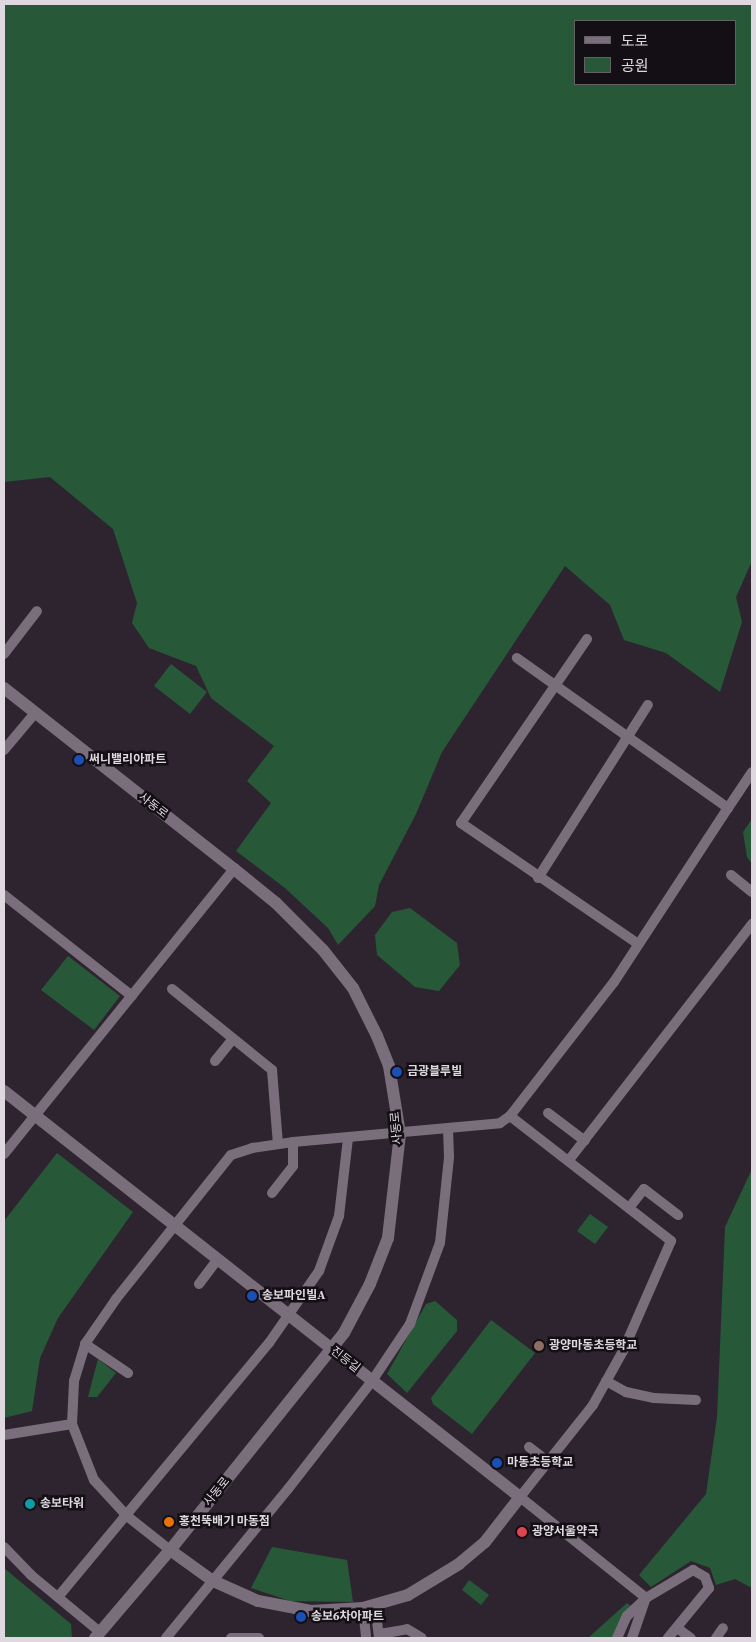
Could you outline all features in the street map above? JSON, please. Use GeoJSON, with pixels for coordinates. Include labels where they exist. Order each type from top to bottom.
{"type":"FeatureCollection","features":[{"type":"Feature","properties":{"kind":"street"},"geometry":{"type":"LineString","coordinates":[[4,654],[37,611]]}},
{"type":"Feature","properties":{"kind":"street"},"geometry":{"type":"LineString","coordinates":[[587,639],[461,824],[538,878],[637,943]]}},
{"type":"Feature","properties":{"kind":"street"},"geometry":{"type":"LineString","coordinates":[[517,658],[728,808]]}},
{"type":"Feature","properties":{"kind":"street","name":"사동로"},"geometry":{"type":"LineString","coordinates":[[4,688],[234,869],[302,927],[353,988],[389,1066],[400,1134],[396,1188],[388,1238],[370,1284],[332,1349],[170,1550],[97,1635]]}},
{"type":"Feature","properties":{"kind":"street"},"geometry":{"type":"LineString","coordinates":[[538,878],[648,705]]}},
{"type":"Feature","properties":{"kind":"street"},"geometry":{"type":"LineString","coordinates":[[4,750],[35,713]]}},
{"type":"Feature","properties":{"kind":"street"},"geometry":{"type":"LineString","coordinates":[[510,1116],[671,1241],[593,1405],[485,1542],[459,1564],[408,1595],[369,1607],[311,1612],[282,1608],[213,1581],[128,1516],[94,1480],[72,1424],[74,1381],[85,1344],[116,1299],[232,1155],[293,1142],[500,1124],[510,1116],[614,982],[637,943],[752,772]]}},
{"type":"Feature","properties":{"kind":"street"},"geometry":{"type":"LineString","coordinates":[[4,1154],[234,869]]}},
{"type":"Feature","properties":{"kind":"street"},"geometry":{"type":"LineString","coordinates":[[732,875],[752,892]]}},
{"type":"Feature","properties":{"kind":"street"},"geometry":{"type":"LineString","coordinates":[[4,895],[132,996]]}},
{"type":"Feature","properties":{"kind":"street"},"geometry":{"type":"LineString","coordinates":[[569,1160],[752,924]]}},
{"type":"Feature","properties":{"kind":"street"},"geometry":{"type":"LineString","coordinates":[[172,989],[272,1070],[278,1144]]}},
{"type":"Feature","properties":{"kind":"street"},"geometry":{"type":"LineString","coordinates":[[215,1060],[233,1039]]}},
{"type":"Feature","properties":{"kind":"street","name":"진등길"},"geometry":{"type":"LineString","coordinates":[[4,1091],[646,1598]]}},
{"type":"Feature","properties":{"kind":"street"},"geometry":{"type":"LineString","coordinates":[[548,1113],[585,1141]]}},
{"type":"Feature","properties":{"kind":"street"},"geometry":{"type":"LineString","coordinates":[[166,1638],[372,1381],[410,1324],[440,1243],[449,1158],[448,1129]]}},
{"type":"Feature","properties":{"kind":"street"},"geometry":{"type":"LineString","coordinates":[[58,1597],[128,1516],[290,1316],[319,1271],[339,1216],[348,1138]]}},
{"type":"Feature","properties":{"kind":"street"},"geometry":{"type":"LineString","coordinates":[[272,1193],[294,1166],[293,1142]]}},
{"type":"Feature","properties":{"kind":"street"},"geometry":{"type":"LineString","coordinates":[[629,1208],[644,1189],[678,1215]]}},
{"type":"Feature","properties":{"kind":"street"},"geometry":{"type":"LineString","coordinates":[[199,1284],[218,1260]]}},
{"type":"Feature","properties":{"kind":"street"},"geometry":{"type":"LineString","coordinates":[[85,1344],[128,1373]]}},
{"type":"Feature","properties":{"kind":"street"},"geometry":{"type":"LineString","coordinates":[[606,1381],[626,1392],[654,1398],[696,1400]]}},
{"type":"Feature","properties":{"kind":"street"},"geometry":{"type":"LineString","coordinates":[[4,1435],[72,1424]]}},
{"type":"Feature","properties":{"kind":"street"},"geometry":{"type":"LineString","coordinates":[[529,1447],[548,1462]]}},
{"type":"Feature","properties":{"kind":"street"},"geometry":{"type":"LineString","coordinates":[[4,1547],[16,1562],[58,1597],[97,1635]]}},
{"type":"Feature","properties":{"kind":"street"},"geometry":{"type":"LineString","coordinates":[[617,1638],[627,1616],[646,1598],[693,1570],[705,1577],[708,1588],[668,1638]]}},
{"type":"Feature","properties":{"kind":"street"},"geometry":{"type":"LineString","coordinates":[[632,1638],[646,1598]]}},
{"type":"Feature","properties":{"kind":"street"},"geometry":{"type":"LineString","coordinates":[[369,1607],[380,1636],[407,1629],[422,1638]]}},
{"type":"Feature","properties":{"kind":"street"},"geometry":{"type":"LineString","coordinates":[[366,1638],[369,1607]]}},
{"type":"Feature","properties":{"kind":"street"},"geometry":{"type":"LineString","coordinates":[[677,1628],[691,1638]]}},
{"type":"Feature","properties":{"kind":"street"},"geometry":{"type":"LineString","coordinates":[[716,1638],[723,1628]]}},
{"type":"Feature","properties":{"kind":"street"},"geometry":{"type":"LineString","coordinates":[[231,1638],[259,1638]]}},
{"type":"Feature","properties":{"kind":"green space"},"geometry":{"type":"Polygon","coordinates":[[[4,4],[752,4],[752,561],[736,597],[742,622],[720,692],[666,653],[624,640],[610,605],[565,566],[442,752],[416,814],[379,885],[375,906],[338,945],[328,928],[285,888],[236,851],[271,803],[247,781],[274,746],[211,698],[196,666],[149,648],[132,623],[137,603],[113,529],[50,477],[4,482],[4,4]]]}},
{"type":"Feature","properties":{"kind":"green space"},"geometry":{"type":"Polygon","coordinates":[[[171,664],[207,692],[190,714],[154,686],[171,664]]]}},
{"type":"Feature","properties":{"kind":"green space"},"geometry":{"type":"Polygon","coordinates":[[[752,819],[752,864],[747,857],[743,832],[752,819]]]}},
{"type":"Feature","properties":{"kind":"green space"},"geometry":{"type":"Polygon","coordinates":[[[410,908],[457,943],[460,965],[439,991],[415,987],[377,955],[375,935],[392,912],[410,908]]]}},
{"type":"Feature","properties":{"kind":"green space"},"geometry":{"type":"Polygon","coordinates":[[[68,956],[120,996],[94,1030],[41,990],[68,956]]]}},
{"type":"Feature","properties":{"kind":"green space"},"geometry":{"type":"Polygon","coordinates":[[[57,1153],[133,1212],[58,1318],[40,1358],[32,1411],[4,1418],[4,1221],[57,1153]]]}},
{"type":"Feature","properties":{"kind":"green space"},"geometry":{"type":"Polygon","coordinates":[[[752,1169],[752,1588],[735,1579],[716,1585],[710,1568],[691,1561],[651,1587],[639,1575],[706,1494],[717,1417],[725,1227],[752,1169]]]}},
{"type":"Feature","properties":{"kind":"green space"},"geometry":{"type":"Polygon","coordinates":[[[590,1214],[608,1227],[595,1244],[577,1231],[590,1214]]]}},
{"type":"Feature","properties":{"kind":"green space"},"geometry":{"type":"Polygon","coordinates":[[[435,1301],[457,1320],[457,1331],[407,1393],[387,1374],[426,1304],[435,1301]]]}},
{"type":"Feature","properties":{"kind":"green space"},"geometry":{"type":"Polygon","coordinates":[[[491,1320],[535,1353],[472,1434],[433,1404],[431,1398],[491,1320]]]}},
{"type":"Feature","properties":{"kind":"green space"},"geometry":{"type":"Polygon","coordinates":[[[98,1359],[116,1373],[97,1397],[88,1397],[98,1359]]]}},
{"type":"Feature","properties":{"kind":"green space"},"geometry":{"type":"Polygon","coordinates":[[[272,1547],[347,1560],[353,1602],[290,1601],[251,1588],[272,1547]]]}},
{"type":"Feature","properties":{"kind":"green space"},"geometry":{"type":"Polygon","coordinates":[[[4,1568],[71,1624],[72,1638],[4,1638],[4,1568]]]}},
{"type":"Feature","properties":{"kind":"green space"},"geometry":{"type":"Polygon","coordinates":[[[469,1580],[489,1595],[481,1605],[462,1590],[469,1580]]]}},
{"type":"Feature","properties":{"kind":"green space"},"geometry":{"type":"Polygon","coordinates":[[[627,1603],[631,1606],[623,1638],[588,1638],[627,1603]]]}},
{"type":"Feature","properties":{"kind":"place","name":"써니밸리아파트"},"geometry":{"type":"Point","coordinates":[79,760]}},
{"type":"Feature","properties":{"kind":"place","name":"금광블루빌"},"geometry":{"type":"Point","coordinates":[397,1072]}},
{"type":"Feature","properties":{"kind":"place","name":"송보파인빌A"},"geometry":{"type":"Point","coordinates":[252,1296]}},
{"type":"Feature","properties":{"kind":"place","name":"광양마동초등학교"},"geometry":{"type":"Point","coordinates":[539,1346]}},
{"type":"Feature","properties":{"kind":"place","name":"마동초등학교"},"geometry":{"type":"Point","coordinates":[497,1463]}},
{"type":"Feature","properties":{"kind":"place","name":"송보타워"},"geometry":{"type":"Point","coordinates":[30,1504]}},
{"type":"Feature","properties":{"kind":"place","name":"홍천뚝배기 마동점"},"geometry":{"type":"Point","coordinates":[169,1522]}},
{"type":"Feature","properties":{"kind":"place","name":"광양서울약국"},"geometry":{"type":"Point","coordinates":[522,1532]}},
{"type":"Feature","properties":{"kind":"place","name":"송보6차아파트"},"geometry":{"type":"Point","coordinates":[301,1617]}}]}
